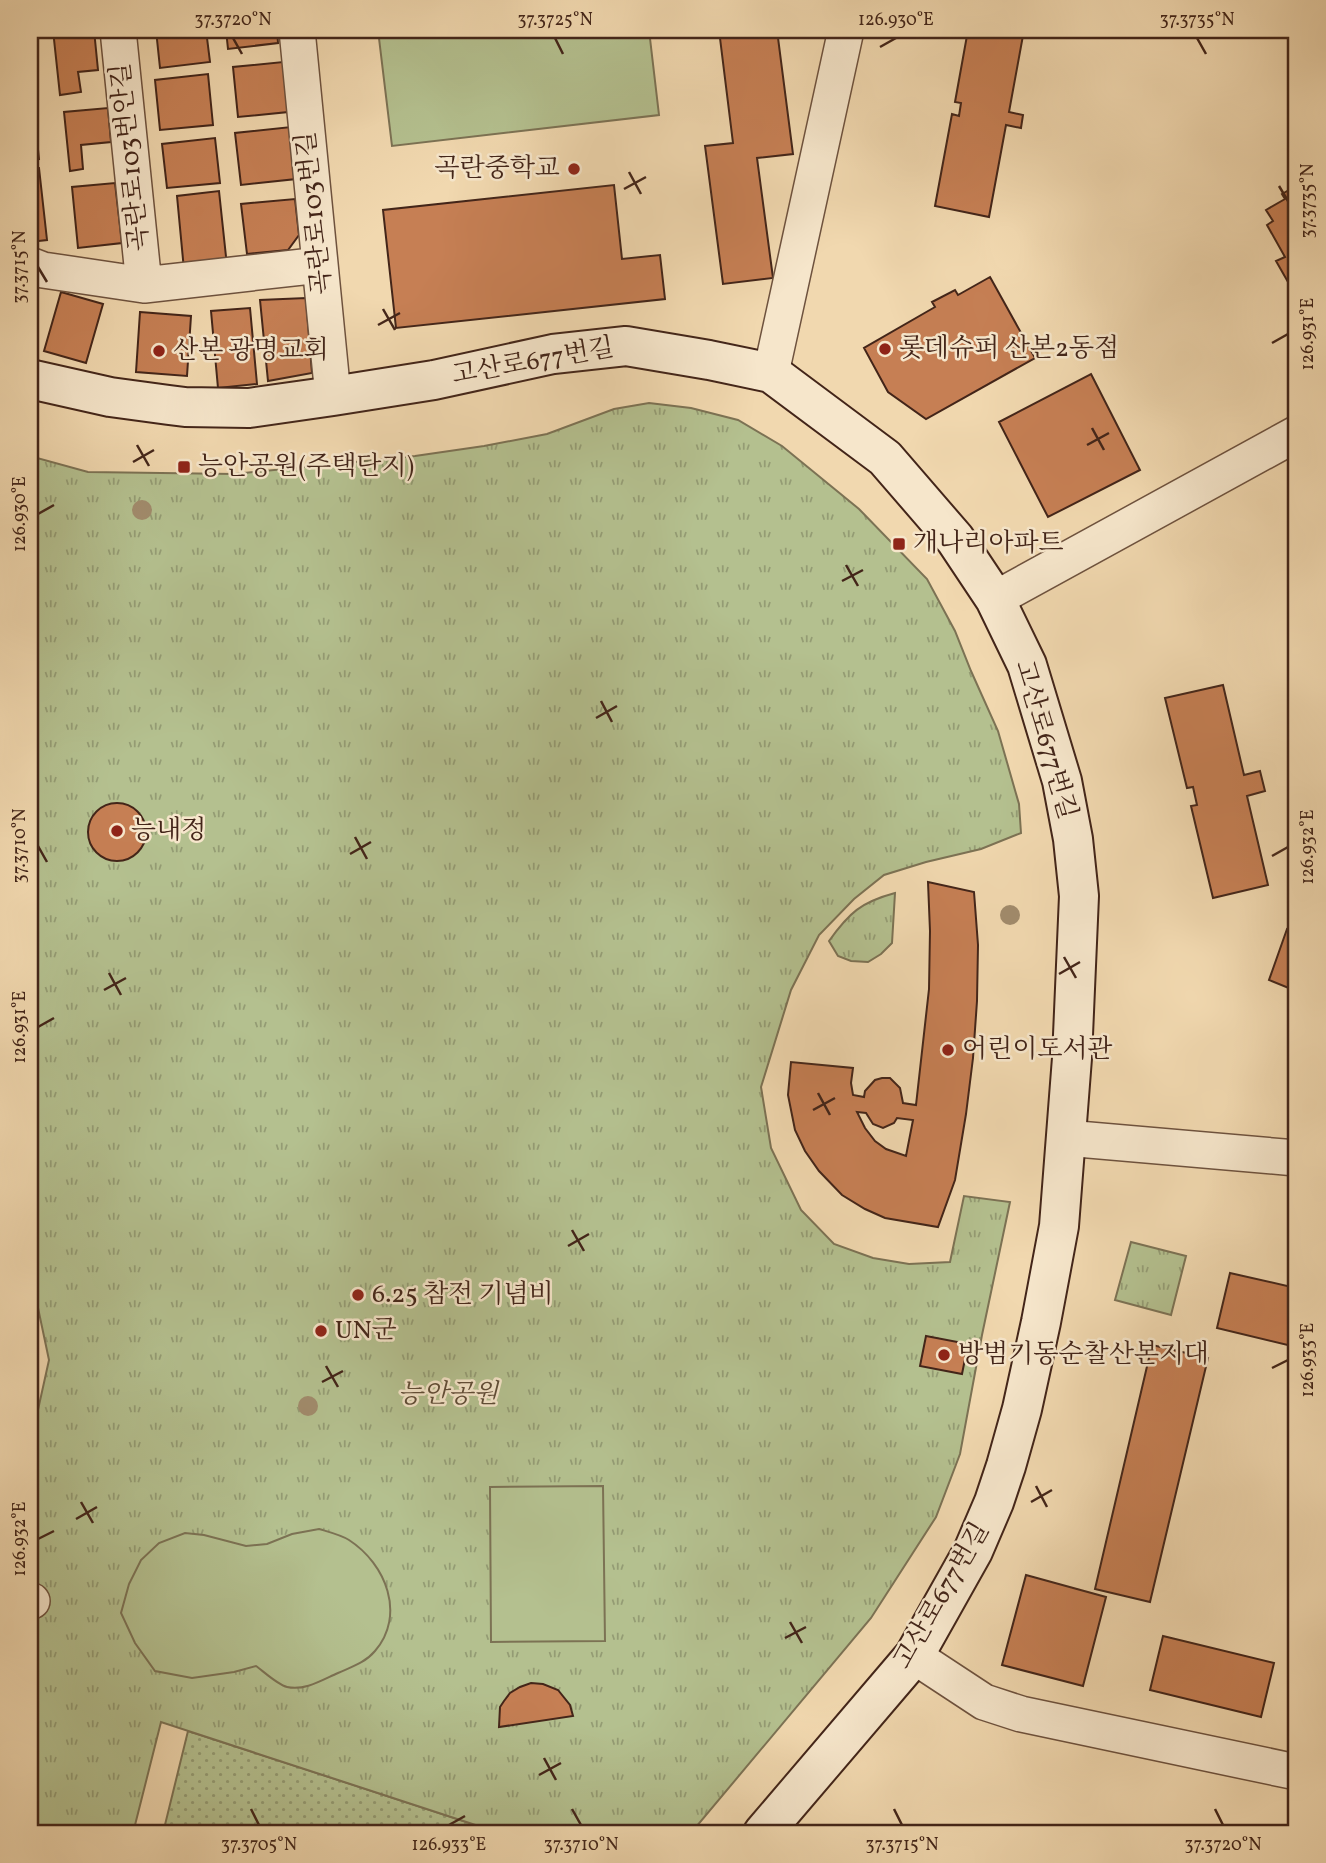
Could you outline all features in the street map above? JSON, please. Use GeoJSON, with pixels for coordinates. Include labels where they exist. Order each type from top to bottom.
{"type":"FeatureCollection","features":[{"type":"Feature","properties":{"kind":"street","name":"곡란로103번안길"},"geometry":{"type":"LineString","coordinates":[[118,30],[144,285]]}},
{"type":"Feature","properties":{"kind":"street","name":"곡란로103번길"},"geometry":{"type":"LineString","coordinates":[[297,30],[333,396]]}},
{"type":"Feature","properties":{"kind":"street"},"geometry":{"type":"LineString","coordinates":[[771,373],[846,30]]}},
{"type":"Feature","properties":{"kind":"street","name":"곡란로103번안길"},"geometry":{"type":"LineString","coordinates":[[30,265],[43,270],[144,285],[320,265]]}},
{"type":"Feature","properties":{"kind":"street","name":"고산로677번길"},"geometry":{"type":"LineString","coordinates":[[30,379],[110,397],[184,407],[249,408],[434,380],[553,354],[626,346],[771,373],[885,458],[955,539],[995,599],[1027,665],[1062,782],[1073,839],[1079,896],[1072,1058],[1059,1226],[1046,1295],[1022,1409],[1006,1466],[973,1551],[914,1656],[762,1833]]}},
{"type":"Feature","properties":{"kind":"street"},"geometry":{"type":"LineString","coordinates":[[995,599],[1296,433]]}},
{"type":"Feature","properties":{"kind":"street"},"geometry":{"type":"LineString","coordinates":[[1066,1138],[1296,1158]]}},
{"type":"Feature","properties":{"kind":"street"},"geometry":{"type":"LineString","coordinates":[[914,1656],[984,1702],[1021,1714],[1296,1772]]}},
{"type":"Feature","properties":{"kind":"green space"},"geometry":{"type":"Polygon","coordinates":[[[378,30],[649,30],[659,115],[392,146],[378,30]]]}},
{"type":"Feature","properties":{"kind":"green space","name":"능안공원"},"geometry":{"type":"Polygon","coordinates":[[[649,403],[691,408],[738,420],[782,446],[859,509],[927,579],[955,631],[998,731],[1019,804],[1021,833],[981,849],[884,875],[854,899],[819,935],[791,990],[761,1087],[771,1148],[801,1210],[834,1244],[873,1258],[909,1264],[950,1262],[964,1196],[1010,1202],[960,1454],[936,1517],[871,1618],[691,1833],[500,1833],[161,1722],[133,1833],[30,1833],[30,1446],[49,1360],[30,1270],[30,456],[88,472],[234,474],[415,456],[484,446],[547,434],[614,409],[649,403]]]}},
{"type":"Feature","properties":{"kind":"green space"},"geometry":{"type":"Polygon","coordinates":[[[895,893],[892,943],[868,962],[851,961],[838,956],[829,941],[843,923],[864,905],[895,893]]]}},
{"type":"Feature","properties":{"kind":"green space"},"geometry":{"type":"Polygon","coordinates":[[[1131,1242],[1186,1256],[1171,1315],[1115,1300],[1131,1242]]]}},
{"type":"Feature","properties":{"kind":"green space"},"geometry":{"type":"Polygon","coordinates":[[[603,1486],[605,1641],[491,1642],[490,1487],[603,1486]]]}},
{"type":"Feature","properties":{"kind":"green space"},"geometry":{"type":"Polygon","coordinates":[[[319,1529],[349,1540],[373,1562],[382,1576],[388,1591],[389,1622],[384,1637],[371,1655],[353,1667],[313,1684],[294,1688],[283,1686],[256,1666],[192,1678],[155,1671],[135,1643],[121,1613],[129,1584],[141,1560],[159,1543],[185,1533],[246,1546],[267,1544],[292,1534],[319,1529]]]}},
{"type":"Feature","properties":{"kind":"green space"},"geometry":{"type":"Polygon","coordinates":[[[188,1731],[500,1833],[163,1833],[188,1731]]]}},
{"type":"Feature","properties":{"kind":"building"},"geometry":{"type":"Polygon","coordinates":[[[53,30],[94,30],[98,70],[78,72],[81,92],[60,95],[53,30]]]}},
{"type":"Feature","properties":{"kind":"building"},"geometry":{"type":"Polygon","coordinates":[[[156,30],[206,30],[210,62],[160,68],[156,30]]]}},
{"type":"Feature","properties":{"kind":"building"},"geometry":{"type":"Polygon","coordinates":[[[226,30],[277,30],[278,43],[228,49],[226,30]]]}},
{"type":"Feature","properties":{"kind":"building"},"geometry":{"type":"Polygon","coordinates":[[[719,30],[777,30],[793,154],[757,158],[773,278],[723,284],[705,146],[733,143],[719,30]]]}},
{"type":"Feature","properties":{"kind":"building"},"geometry":{"type":"Polygon","coordinates":[[[968,30],[1024,30],[1009,112],[1023,115],[1021,128],[1006,125],[989,217],[935,206],[952,114],[959,116],[961,103],[955,102],[968,30]]]}},
{"type":"Feature","properties":{"kind":"building"},"geometry":{"type":"Polygon","coordinates":[[[283,62],[288,112],[238,117],[233,67],[283,62]]]}},
{"type":"Feature","properties":{"kind":"building"},"geometry":{"type":"Polygon","coordinates":[[[208,74],[213,125],[160,130],[155,80],[208,74]]]}},
{"type":"Feature","properties":{"kind":"building"},"geometry":{"type":"Polygon","coordinates":[[[108,108],[111,142],[81,145],[83,169],[70,171],[64,112],[108,108]]]}},
{"type":"Feature","properties":{"kind":"building"},"geometry":{"type":"Polygon","coordinates":[[[30,111],[34,111],[39,159],[30,160],[30,111]]]}},
{"type":"Feature","properties":{"kind":"building"},"geometry":{"type":"Polygon","coordinates":[[[291,127],[296,179],[241,185],[235,133],[291,127]]]}},
{"type":"Feature","properties":{"kind":"building"},"geometry":{"type":"Polygon","coordinates":[[[215,138],[220,183],[167,188],[162,144],[215,138]]]}},
{"type":"Feature","properties":{"kind":"building"},"geometry":{"type":"Polygon","coordinates":[[[39,168],[47,240],[30,242],[30,169],[39,168]]]}},
{"type":"Feature","properties":{"kind":"building"},"geometry":{"type":"Polygon","coordinates":[[[115,183],[122,243],[78,248],[72,187],[115,183]]]}},
{"type":"Feature","properties":{"kind":"building"},"geometry":{"type":"Polygon","coordinates":[[[614,185],[622,259],[660,255],[665,299],[396,328],[383,210],[614,185]]]}},
{"type":"Feature","properties":{"kind":"building"},"geometry":{"type":"Polygon","coordinates":[[[1296,186],[1296,296],[1276,261],[1285,257],[1267,225],[1273,221],[1266,210],[1285,199],[1282,194],[1296,186]]]}},
{"type":"Feature","properties":{"kind":"building"},"geometry":{"type":"Polygon","coordinates":[[[219,191],[227,266],[184,270],[177,196],[219,191]]]}},
{"type":"Feature","properties":{"kind":"building"},"geometry":{"type":"Polygon","coordinates":[[[295,199],[299,235],[288,250],[247,254],[241,204],[295,199]]]}},
{"type":"Feature","properties":{"kind":"building"},"geometry":{"type":"Polygon","coordinates":[[[990,277],[1035,358],[926,419],[888,392],[864,348],[935,307],[932,302],[955,290],[958,295],[990,277]]]}},
{"type":"Feature","properties":{"kind":"building"},"geometry":{"type":"Polygon","coordinates":[[[61,292],[103,304],[86,363],[44,351],[61,292]]]}},
{"type":"Feature","properties":{"kind":"building"},"geometry":{"type":"Polygon","coordinates":[[[306,298],[312,373],[268,381],[260,300],[306,298]]]}},
{"type":"Feature","properties":{"kind":"building"},"geometry":{"type":"Polygon","coordinates":[[[250,308],[257,384],[218,388],[211,311],[250,308]]]}},
{"type":"Feature","properties":{"kind":"building"},"geometry":{"type":"Polygon","coordinates":[[[140,312],[191,316],[187,376],[136,372],[140,312]]]}},
{"type":"Feature","properties":{"kind":"building"},"geometry":{"type":"Polygon","coordinates":[[[1091,374],[1140,470],[1048,517],[999,422],[1091,374]]]}},
{"type":"Feature","properties":{"kind":"building"},"geometry":{"type":"Polygon","coordinates":[[[1223,685],[1244,775],[1260,771],[1265,791],[1247,796],[1268,885],[1213,898],[1191,806],[1197,805],[1193,787],[1187,788],[1165,698],[1223,685]]]}},
{"type":"Feature","properties":{"kind":"building","name":"능내정"},"geometry":{"type":"Polygon","coordinates":[[[117,803],[128,805],[141,816],[146,832],[144,843],[133,856],[117,861],[106,859],[93,848],[88,832],[90,821],[101,808],[117,803]]]}},
{"type":"Feature","properties":{"kind":"building","name":"어린이도서관"},"geometry":{"type":"Polygon","coordinates":[[[928,882],[974,892],[978,945],[973,1058],[955,1180],[938,1227],[885,1218],[842,1195],[819,1171],[805,1151],[795,1130],[788,1095],[791,1062],[853,1068],[853,1095],[864,1097],[865,1091],[875,1080],[890,1078],[900,1088],[903,1103],[916,1105],[929,989],[928,882]],[[857,1112],[875,1141],[886,1149],[906,1156],[913,1120],[897,1118],[894,1123],[883,1128],[873,1124],[866,1113],[857,1112]]]}},
{"type":"Feature","properties":{"kind":"building"},"geometry":{"type":"Polygon","coordinates":[[[1287,929],[1296,933],[1296,991],[1269,980],[1287,929]]]}},
{"type":"Feature","properties":{"kind":"building"},"geometry":{"type":"Polygon","coordinates":[[[1230,1273],[1296,1288],[1296,1347],[1217,1328],[1230,1273]]]}},
{"type":"Feature","properties":{"kind":"building","name":"방범기동순찰산본지대"},"geometry":{"type":"Polygon","coordinates":[[[926,1336],[968,1344],[962,1374],[920,1366],[926,1336]]]}},
{"type":"Feature","properties":{"kind":"building"},"geometry":{"type":"Polygon","coordinates":[[[1152,1345],[1208,1358],[1150,1602],[1095,1589],[1152,1345]]]}},
{"type":"Feature","properties":{"kind":"building"},"geometry":{"type":"Polygon","coordinates":[[[1026,1575],[1106,1597],[1083,1686],[1002,1665],[1026,1575]]]}},
{"type":"Feature","properties":{"kind":"building"},"geometry":{"type":"Polygon","coordinates":[[[1163,1636],[1274,1663],[1261,1717],[1150,1690],[1163,1636]]]}},
{"type":"Feature","properties":{"kind":"building"},"geometry":{"type":"Polygon","coordinates":[[[531,1683],[558,1690],[570,1705],[573,1716],[499,1727],[500,1707],[504,1701],[510,1693],[531,1683]]]}},
{"type":"Feature","properties":{"kind":"place","name":"곡란중학교"},"geometry":{"type":"Point","coordinates":[574,169]}},
{"type":"Feature","properties":{"kind":"place","name":"롯데슈퍼 산본2동점"},"geometry":{"type":"Point","coordinates":[885,349]}},
{"type":"Feature","properties":{"kind":"place","name":"산본 광명교회"},"geometry":{"type":"Point","coordinates":[159,351]}},
{"type":"Feature","properties":{"kind":"place","name":"능안공원(주택단지)"},"geometry":{"type":"Point","coordinates":[184,467]}},
{"type":"Feature","properties":{"kind":"place","name":"개나리아파트"},"geometry":{"type":"Point","coordinates":[899,544]}},
{"type":"Feature","properties":{"kind":"place","name":"능내정"},"geometry":{"type":"Point","coordinates":[117,831]}},
{"type":"Feature","properties":{"kind":"place","name":"어린이도서관"},"geometry":{"type":"Point","coordinates":[948,1050]}},
{"type":"Feature","properties":{"kind":"place","name":"6.25 참전 기념비"},"geometry":{"type":"Point","coordinates":[358,1295]}},
{"type":"Feature","properties":{"kind":"place","name":"UN군"},"geometry":{"type":"Point","coordinates":[321,1331]}},
{"type":"Feature","properties":{"kind":"place","name":"방범기동순찰산본지대"},"geometry":{"type":"Point","coordinates":[944,1355]}}]}
